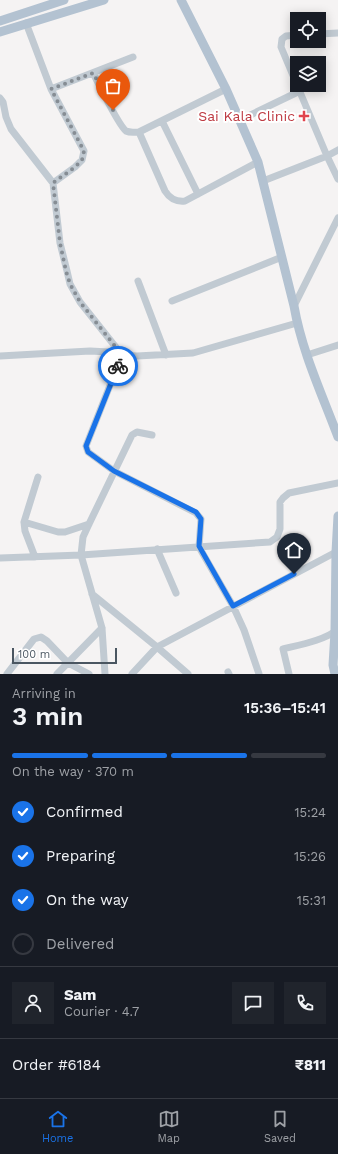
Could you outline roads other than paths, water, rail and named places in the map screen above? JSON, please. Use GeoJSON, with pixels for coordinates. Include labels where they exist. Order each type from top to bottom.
{"type":"FeatureCollection","features":[{"type":"Feature","properties":{"kind":"main road"},"geometry":{"type":"LineString","coordinates":[[0,21],[48,2],[64,0]]}},
{"type":"Feature","properties":{"kind":"main road"},"geometry":{"type":"LineString","coordinates":[[0,32],[104,0]]}},
{"type":"Feature","properties":{"kind":"main road"},"geometry":{"type":"LineString","coordinates":[[181,0],[226,89],[258,162],[297,323],[307,355],[338,437]]}},
{"type":"Feature","properties":{"kind":"main road"},"geometry":{"type":"LineString","coordinates":[[48,2],[55,14]]}},
{"type":"Feature","properties":{"kind":"main road"},"geometry":{"type":"LineString","coordinates":[[335,667],[336,552],[338,516]]}},
{"type":"Feature","properties":{"kind":"street"},"geometry":{"type":"LineString","coordinates":[[26,23],[51,89],[84,151],[82,160],[53,183]]}},
{"type":"Feature","properties":{"kind":"street"},"geometry":{"type":"LineString","coordinates":[[326,34],[338,33]]}},
{"type":"Feature","properties":{"kind":"street"},"geometry":{"type":"LineString","coordinates":[[290,36],[286,36],[282,39],[281,47],[290,68]]}},
{"type":"Feature","properties":{"kind":"street"},"geometry":{"type":"LineString","coordinates":[[51,89],[133,58]]}},
{"type":"Feature","properties":{"kind":"street"},"geometry":{"type":"LineString","coordinates":[[93,73],[119,122],[127,131],[131,133],[139,132],[226,89]]}},
{"type":"Feature","properties":{"kind":"street"},"geometry":{"type":"LineString","coordinates":[[240,120],[290,92]]}},
{"type":"Feature","properties":{"kind":"street"},"geometry":{"type":"LineString","coordinates":[[300,92],[338,179]]}},
{"type":"Feature","properties":{"kind":"street"},"geometry":{"type":"LineString","coordinates":[[0,98],[3,102],[3,119],[53,183],[60,243],[70,284],[80,302],[122,355]]}},
{"type":"Feature","properties":{"kind":"street"},"geometry":{"type":"LineString","coordinates":[[162,121],[198,194]]}},
{"type":"Feature","properties":{"kind":"street"},"geometry":{"type":"LineString","coordinates":[[139,132],[165,192],[172,201],[185,201],[258,162]]}},
{"type":"Feature","properties":{"kind":"street"},"geometry":{"type":"LineString","coordinates":[[263,181],[327,156],[338,150]]}},
{"type":"Feature","properties":{"kind":"street"},"geometry":{"type":"LineString","coordinates":[[294,306],[338,218]]}},
{"type":"Feature","properties":{"kind":"street"},"geometry":{"type":"LineString","coordinates":[[172,301],[282,257]]}},
{"type":"Feature","properties":{"kind":"street"},"geometry":{"type":"LineString","coordinates":[[138,281],[166,355]]}},
{"type":"Feature","properties":{"kind":"street"},"geometry":{"type":"LineString","coordinates":[[0,356],[90,351],[137,356],[193,353],[297,323]]}},
{"type":"Feature","properties":{"kind":"street"},"geometry":{"type":"LineString","coordinates":[[307,355],[338,345]]}},
{"type":"Feature","properties":{"kind":"street"},"geometry":{"type":"LineString","coordinates":[[122,355],[86,446],[88,452],[114,471],[196,512],[201,519],[199,546],[233,606],[244,630],[259,674]]}},
{"type":"Feature","properties":{"kind":"street"},"geometry":{"type":"LineString","coordinates":[[105,674],[102,628],[81,555],[84,537],[132,435],[137,432],[152,435]]}},
{"type":"Feature","properties":{"kind":"street"},"geometry":{"type":"LineString","coordinates":[[35,558],[25,531],[24,522],[38,476]]}},
{"type":"Feature","properties":{"kind":"street"},"geometry":{"type":"LineString","coordinates":[[0,558],[35,558],[270,542],[277,537],[280,529],[280,502],[283,498],[289,493],[338,483]]}},
{"type":"Feature","properties":{"kind":"street"},"geometry":{"type":"LineString","coordinates":[[24,522],[58,532],[65,532],[89,524]]}},
{"type":"Feature","properties":{"kind":"street"},"geometry":{"type":"LineString","coordinates":[[157,549],[176,593]]}},
{"type":"Feature","properties":{"kind":"street"},"geometry":{"type":"LineString","coordinates":[[132,674],[157,647],[336,552]]}},
{"type":"Feature","properties":{"kind":"street"},"geometry":{"type":"LineString","coordinates":[[92,594],[188,674]]}},
{"type":"Feature","properties":{"kind":"street"},"geometry":{"type":"LineString","coordinates":[[57,674],[102,628]]}},
{"type":"Feature","properties":{"kind":"street"},"geometry":{"type":"LineString","coordinates":[[289,674],[283,649],[314,641],[336,630]]}},
{"type":"Feature","properties":{"kind":"street"},"geometry":{"type":"LineString","coordinates":[[7,674],[34,639],[41,637],[47,641],[68,663],[89,674]]}},
{"type":"Feature","properties":{"kind":"place","name":"Sai Kala Clinic"},"geometry":{"type":"Point","coordinates":[304,116]}}]}
